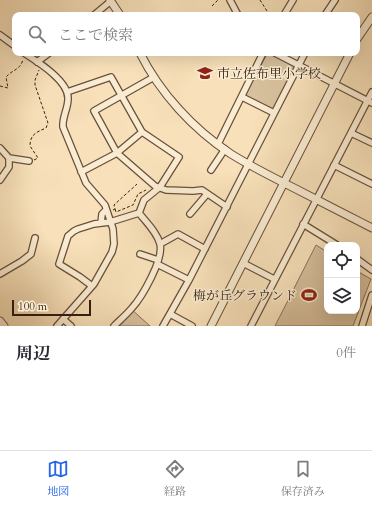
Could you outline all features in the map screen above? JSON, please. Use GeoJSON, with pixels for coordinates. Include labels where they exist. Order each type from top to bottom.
{"type":"FeatureCollection","features":[{"type":"Feature","properties":{"kind":"street"},"geometry":{"type":"LineString","coordinates":[[230,0],[236,12]]}},
{"type":"Feature","properties":{"kind":"street"},"geometry":{"type":"LineString","coordinates":[[286,12],[293,0]]}},
{"type":"Feature","properties":{"kind":"street"},"geometry":{"type":"LineString","coordinates":[[327,12],[335,0]]}},
{"type":"Feature","properties":{"kind":"street"},"geometry":{"type":"LineString","coordinates":[[97,12],[110,1],[118,12]]}},
{"type":"Feature","properties":{"kind":"street"},"geometry":{"type":"LineString","coordinates":[[360,35],[372,18]]}},
{"type":"Feature","properties":{"kind":"street"},"geometry":{"type":"LineString","coordinates":[[0,35],[12,44]]}},
{"type":"Feature","properties":{"kind":"street"},"geometry":{"type":"LineString","coordinates":[[29,56],[58,79],[67,92],[68,98],[62,121],[63,127],[86,183],[105,205],[114,236],[112,252],[92,286],[57,326]]}},
{"type":"Feature","properties":{"kind":"street"},"geometry":{"type":"LineString","coordinates":[[40,64],[47,56]]}},
{"type":"Feature","properties":{"kind":"street"},"geometry":{"type":"LineString","coordinates":[[142,56],[161,88],[181,111],[218,144],[249,164],[372,228]]}},
{"type":"Feature","properties":{"kind":"street"},"geometry":{"type":"LineString","coordinates":[[218,144],[262,56]]}},
{"type":"Feature","properties":{"kind":"street"},"geometry":{"type":"LineString","coordinates":[[281,56],[370,102]]}},
{"type":"Feature","properties":{"kind":"street"},"geometry":{"type":"LineString","coordinates":[[163,326],[206,249],[303,56]]}},
{"type":"Feature","properties":{"kind":"street"},"geometry":{"type":"LineString","coordinates":[[211,326],[348,56]]}},
{"type":"Feature","properties":{"kind":"street"},"geometry":{"type":"LineString","coordinates":[[67,92],[111,77],[142,132],[179,157],[159,188],[144,200],[139,212],[110,222],[78,229],[68,236],[59,264],[92,286]]}},
{"type":"Feature","properties":{"kind":"street"},"geometry":{"type":"LineString","coordinates":[[154,77],[94,111],[117,153],[159,188],[193,191],[202,190],[227,206]]}},
{"type":"Feature","properties":{"kind":"street"},"geometry":{"type":"LineString","coordinates":[[251,326],[274,279],[351,133],[370,102],[372,92]]}},
{"type":"Feature","properties":{"kind":"street"},"geometry":{"type":"LineString","coordinates":[[242,97],[274,113]]}},
{"type":"Feature","properties":{"kind":"street"},"geometry":{"type":"LineString","coordinates":[[81,172],[117,153],[142,132]]}},
{"type":"Feature","properties":{"kind":"street"},"geometry":{"type":"LineString","coordinates":[[351,133],[372,144]]}},
{"type":"Feature","properties":{"kind":"street"},"geometry":{"type":"LineString","coordinates":[[0,148],[9,158],[29,161]]}},
{"type":"Feature","properties":{"kind":"street"},"geometry":{"type":"LineString","coordinates":[[211,170],[225,149]]}},
{"type":"Feature","properties":{"kind":"street"},"geometry":{"type":"LineString","coordinates":[[0,180],[9,167],[9,158]]}},
{"type":"Feature","properties":{"kind":"street"},"geometry":{"type":"LineString","coordinates":[[334,165],[372,184]]}},
{"type":"Feature","properties":{"kind":"street"},"geometry":{"type":"LineString","coordinates":[[190,214],[207,194]]}},
{"type":"Feature","properties":{"kind":"street"},"geometry":{"type":"LineString","coordinates":[[101,224],[102,214],[106,211]]}},
{"type":"Feature","properties":{"kind":"street"},"geometry":{"type":"LineString","coordinates":[[114,326],[138,300],[158,262],[160,244],[139,212]]}},
{"type":"Feature","properties":{"kind":"street"},"geometry":{"type":"LineString","coordinates":[[303,224],[332,242]]}},
{"type":"Feature","properties":{"kind":"street"},"geometry":{"type":"LineString","coordinates":[[160,244],[178,234],[206,249]]}},
{"type":"Feature","properties":{"kind":"street"},"geometry":{"type":"LineString","coordinates":[[0,274],[31,254],[34,238]]}},
{"type":"Feature","properties":{"kind":"street"},"geometry":{"type":"LineString","coordinates":[[140,254],[158,262],[189,280]]}},
{"type":"Feature","properties":{"kind":"street"},"geometry":{"type":"LineString","coordinates":[[360,261],[372,270]]}},
{"type":"Feature","properties":{"kind":"street"},"geometry":{"type":"LineString","coordinates":[[243,263],[274,279]]}},
{"type":"Feature","properties":{"kind":"street"},"geometry":{"type":"LineString","coordinates":[[362,326],[370,310],[372,295]]}},
{"type":"Feature","properties":{"kind":"street"},"geometry":{"type":"LineString","coordinates":[[170,314],[192,326]]}},
{"type":"Feature","properties":{"kind":"street"},"geometry":{"type":"LineString","coordinates":[[63,319],[71,326]]}},
{"type":"Feature","properties":{"kind":"street"},"geometry":{"type":"LineString","coordinates":[[0,321],[4,326]]}},
{"type":"Feature","properties":{"kind":"path"},"geometry":{"type":"LineString","coordinates":[[212,6],[218,0]]}},
{"type":"Feature","properties":{"kind":"path"},"geometry":{"type":"LineString","coordinates":[[260,0],[267,11]]}},
{"type":"Feature","properties":{"kind":"path"},"geometry":{"type":"LineString","coordinates":[[0,86],[8,88],[6,77],[8,74],[19,68],[24,56]]}},
{"type":"Feature","properties":{"kind":"path"},"geometry":{"type":"LineString","coordinates":[[29,161],[36,160],[38,158],[30,146],[31,139],[36,132],[46,128],[48,123],[35,85],[40,64]]}},
{"type":"Feature","properties":{"kind":"path"},"geometry":{"type":"LineString","coordinates":[[115,209],[114,205],[137,184]]}},
{"type":"Feature","properties":{"kind":"path"},"geometry":{"type":"LineString","coordinates":[[106,211],[115,209],[116,212],[133,205],[138,194],[146,190]]}},
{"type":"Feature","properties":{"kind":"shaded area"},"geometry":{"type":"Polygon","coordinates":[[[266,56],[276,56],[294,65],[295,68],[273,109],[271,110],[246,97],[245,95],[266,56]]]}},
{"type":"Feature","properties":{"kind":"shaded area","name":"梅が丘グラウンド"},"geometry":{"type":"Polygon","coordinates":[[[316,245],[324,250],[324,314],[358,314],[353,326],[275,326],[316,245]]]}},
{"type":"Feature","properties":{"kind":"shaded area","name":"梅が丘グラウンド"},"geometry":{"type":"Polygon","coordinates":[[[360,273],[371,279],[360,308],[360,273]]]}},
{"type":"Feature","properties":{"kind":"shaded area"},"geometry":{"type":"Polygon","coordinates":[[[131,309],[150,326],[114,326],[131,309]]]}},
{"type":"Feature","properties":{"kind":"place","name":"市立佐布里小学校"},"geometry":{"type":"Point","coordinates":[205,73]}},
{"type":"Feature","properties":{"kind":"place","name":"梅が丘グラウンド"},"geometry":{"type":"Point","coordinates":[309,295]}}]}
